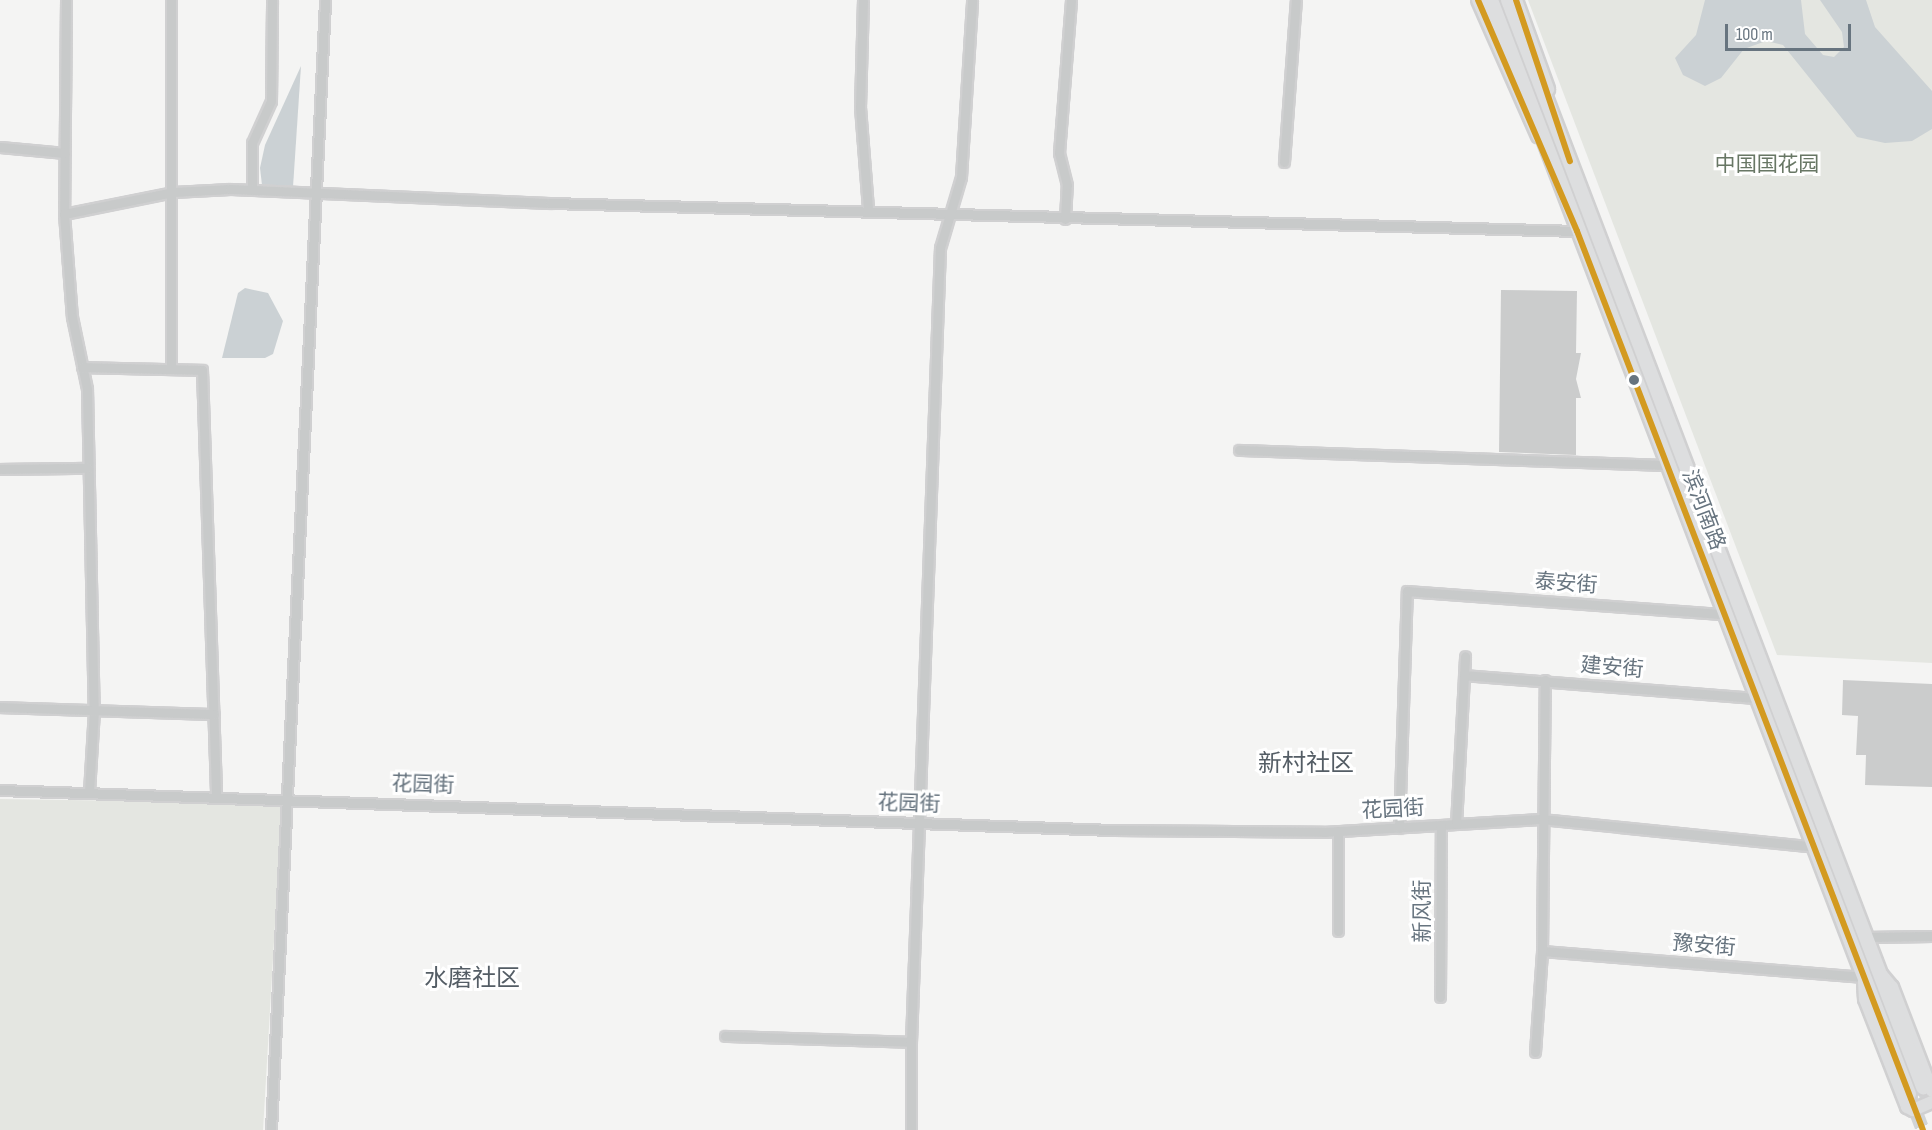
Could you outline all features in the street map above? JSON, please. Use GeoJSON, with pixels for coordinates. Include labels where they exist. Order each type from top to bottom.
{"type":"FeatureCollection","features":[{"type":"Feature","properties":{"kind":"main road"},"geometry":{"type":"LineString","coordinates":[[1478,0],[1508,79],[1545,151]]}},
{"type":"Feature","properties":{"kind":"main road","name":"滨河南路"},"geometry":{"type":"LineString","coordinates":[[1491,0],[1545,151],[1815,847],[1908,1100]]}},
{"type":"Feature","properties":{"kind":"main road","name":"滨河南路"},"geometry":{"type":"LineString","coordinates":[[1508,0],[1878,971],[1928,1089]]}},
{"type":"Feature","properties":{"kind":"main road"},"geometry":{"type":"LineString","coordinates":[[1516,0],[1563,142]]}},
{"type":"Feature","properties":{"kind":"main road"},"geometry":{"type":"LineString","coordinates":[[1690,525],[1706,519]]}},
{"type":"Feature","properties":{"kind":"main road"},"geometry":{"type":"LineString","coordinates":[[1864,977],[1865,937]]}},
{"type":"Feature","properties":{"kind":"main road"},"geometry":{"type":"LineString","coordinates":[[1908,1100],[1913,1110],[1932,1102]]}},
{"type":"Feature","properties":{"kind":"street"},"geometry":{"type":"LineString","coordinates":[[66,0],[64,214],[72,317],[82,367],[88,468],[94,710],[89,792]]}},
{"type":"Feature","properties":{"kind":"street"},"geometry":{"type":"LineString","coordinates":[[171,0],[173,192],[171,369]]}},
{"type":"Feature","properties":{"kind":"street"},"geometry":{"type":"LineString","coordinates":[[252,190],[252,143],[271,101],[272,0]]}},
{"type":"Feature","properties":{"kind":"street"},"geometry":{"type":"LineString","coordinates":[[271,1130],[325,0]]}},
{"type":"Feature","properties":{"kind":"street"},"geometry":{"type":"LineString","coordinates":[[863,0],[860,107],[868,209]]}},
{"type":"Feature","properties":{"kind":"street"},"geometry":{"type":"LineString","coordinates":[[911,1130],[911,1042],[940,248],[961,177],[972,0]]}},
{"type":"Feature","properties":{"kind":"street"},"geometry":{"type":"LineString","coordinates":[[1065,219],[1067,185],[1059,153],[1071,0]]}},
{"type":"Feature","properties":{"kind":"street"},"geometry":{"type":"LineString","coordinates":[[1284,162],[1296,0]]}},
{"type":"Feature","properties":{"kind":"street"},"geometry":{"type":"LineString","coordinates":[[0,147],[64,153]]}},
{"type":"Feature","properties":{"kind":"street"},"geometry":{"type":"LineString","coordinates":[[64,214],[173,192],[252,190],[550,203],[868,209],[1065,219],[1577,231]]}},
{"type":"Feature","properties":{"kind":"street"},"geometry":{"type":"LineString","coordinates":[[82,367],[202,370],[216,796]]}},
{"type":"Feature","properties":{"kind":"street"},"geometry":{"type":"LineString","coordinates":[[1239,450],[1668,465]]}},
{"type":"Feature","properties":{"kind":"street"},"geometry":{"type":"LineString","coordinates":[[0,469],[88,468]]}},
{"type":"Feature","properties":{"kind":"street","name":"泰安街"},"geometry":{"type":"LineString","coordinates":[[1399,828],[1407,591],[1723,614]]}},
{"type":"Feature","properties":{"kind":"street"},"geometry":{"type":"LineString","coordinates":[[1456,824],[1465,656]]}},
{"type":"Feature","properties":{"kind":"street","name":"建安街"},"geometry":{"type":"LineString","coordinates":[[1464,675],[1757,698]]}},
{"type":"Feature","properties":{"kind":"street"},"geometry":{"type":"LineString","coordinates":[[1535,1052],[1542,951],[1541,819],[1545,680]]}},
{"type":"Feature","properties":{"kind":"street"},"geometry":{"type":"LineString","coordinates":[[0,706],[214,714]]}},
{"type":"Feature","properties":{"kind":"street","name":"花园街"},"geometry":{"type":"LineString","coordinates":[[0,790],[1114,830],[1338,831],[1541,819],[1815,847]]}},
{"type":"Feature","properties":{"kind":"street","name":"新风街"},"geometry":{"type":"LineString","coordinates":[[1440,997],[1441,825]]}},
{"type":"Feature","properties":{"kind":"street"},"geometry":{"type":"LineString","coordinates":[[1338,831],[1338,931]]}},
{"type":"Feature","properties":{"kind":"street"},"geometry":{"type":"LineString","coordinates":[[1865,937],[1932,936]]}},
{"type":"Feature","properties":{"kind":"street","name":"豫安街"},"geometry":{"type":"LineString","coordinates":[[1542,951],[1864,977]]}},
{"type":"Feature","properties":{"kind":"street"},"geometry":{"type":"LineString","coordinates":[[725,1036],[911,1042]]}},
{"type":"Feature","properties":{"kind":"green space","name":"中国国花园"},"geometry":{"type":"Polygon","coordinates":[[[1528,0],[1932,0],[1932,663],[1777,655],[1528,0]]]}},
{"type":"Feature","properties":{"kind":"green space"},"geometry":{"type":"Polygon","coordinates":[[[0,799],[282,803],[263,1130],[0,1130],[0,799]]]}},
{"type":"Feature","properties":{"kind":"shaded area"},"geometry":{"type":"Polygon","coordinates":[[[1705,0],[1801,0],[1805,34],[1823,55],[1834,57],[1844,47],[1842,32],[1820,0],[1866,0],[1875,27],[1932,91],[1932,129],[1912,141],[1885,143],[1857,137],[1783,45],[1766,41],[1744,49],[1721,78],[1705,86],[1683,75],[1675,58],[1696,35],[1705,0]]]}},
{"type":"Feature","properties":{"kind":"shaded area"},"geometry":{"type":"Polygon","coordinates":[[[301,66],[293,187],[262,185],[260,168],[265,145],[301,66]]]}},
{"type":"Feature","properties":{"kind":"shaded area"},"geometry":{"type":"Polygon","coordinates":[[[245,288],[268,293],[283,321],[273,354],[265,358],[222,358],[238,293],[245,288]]]}},
{"type":"Feature","properties":{"kind":"building"},"geometry":{"type":"Polygon","coordinates":[[[1501,290],[1577,291],[1576,353],[1581,353],[1576,379],[1581,398],[1576,398],[1576,455],[1499,452],[1501,290]]]}},
{"type":"Feature","properties":{"kind":"building"},"geometry":{"type":"Polygon","coordinates":[[[1843,680],[1932,684],[1932,787],[1865,785],[1866,755],[1856,755],[1858,716],[1842,715],[1843,680]]]}},
{"type":"Feature","properties":{"kind":"tunnel"},"geometry":{"type":"LineString","coordinates":[[1923,1087],[1932,1110]]}},
{"type":"Feature","properties":{"kind":"tunnel"},"geometry":{"type":"LineString","coordinates":[[1909,1094],[1923,1130]]}},
{"type":"Feature","properties":{"kind":"transit line"},"geometry":{"type":"LineString","coordinates":[[1478,0],[1577,231],[1923,1130]]}},
{"type":"Feature","properties":{"kind":"transit line"},"geometry":{"type":"LineString","coordinates":[[1516,0],[1570,161]]}},
{"type":"Feature","properties":{"kind":"district","name":"新村社区"},"geometry":{"type":"Point","coordinates":[1306,764]}},
{"type":"Feature","properties":{"kind":"district","name":"水磨社区"},"geometry":{"type":"Point","coordinates":[472,979]}}]}
